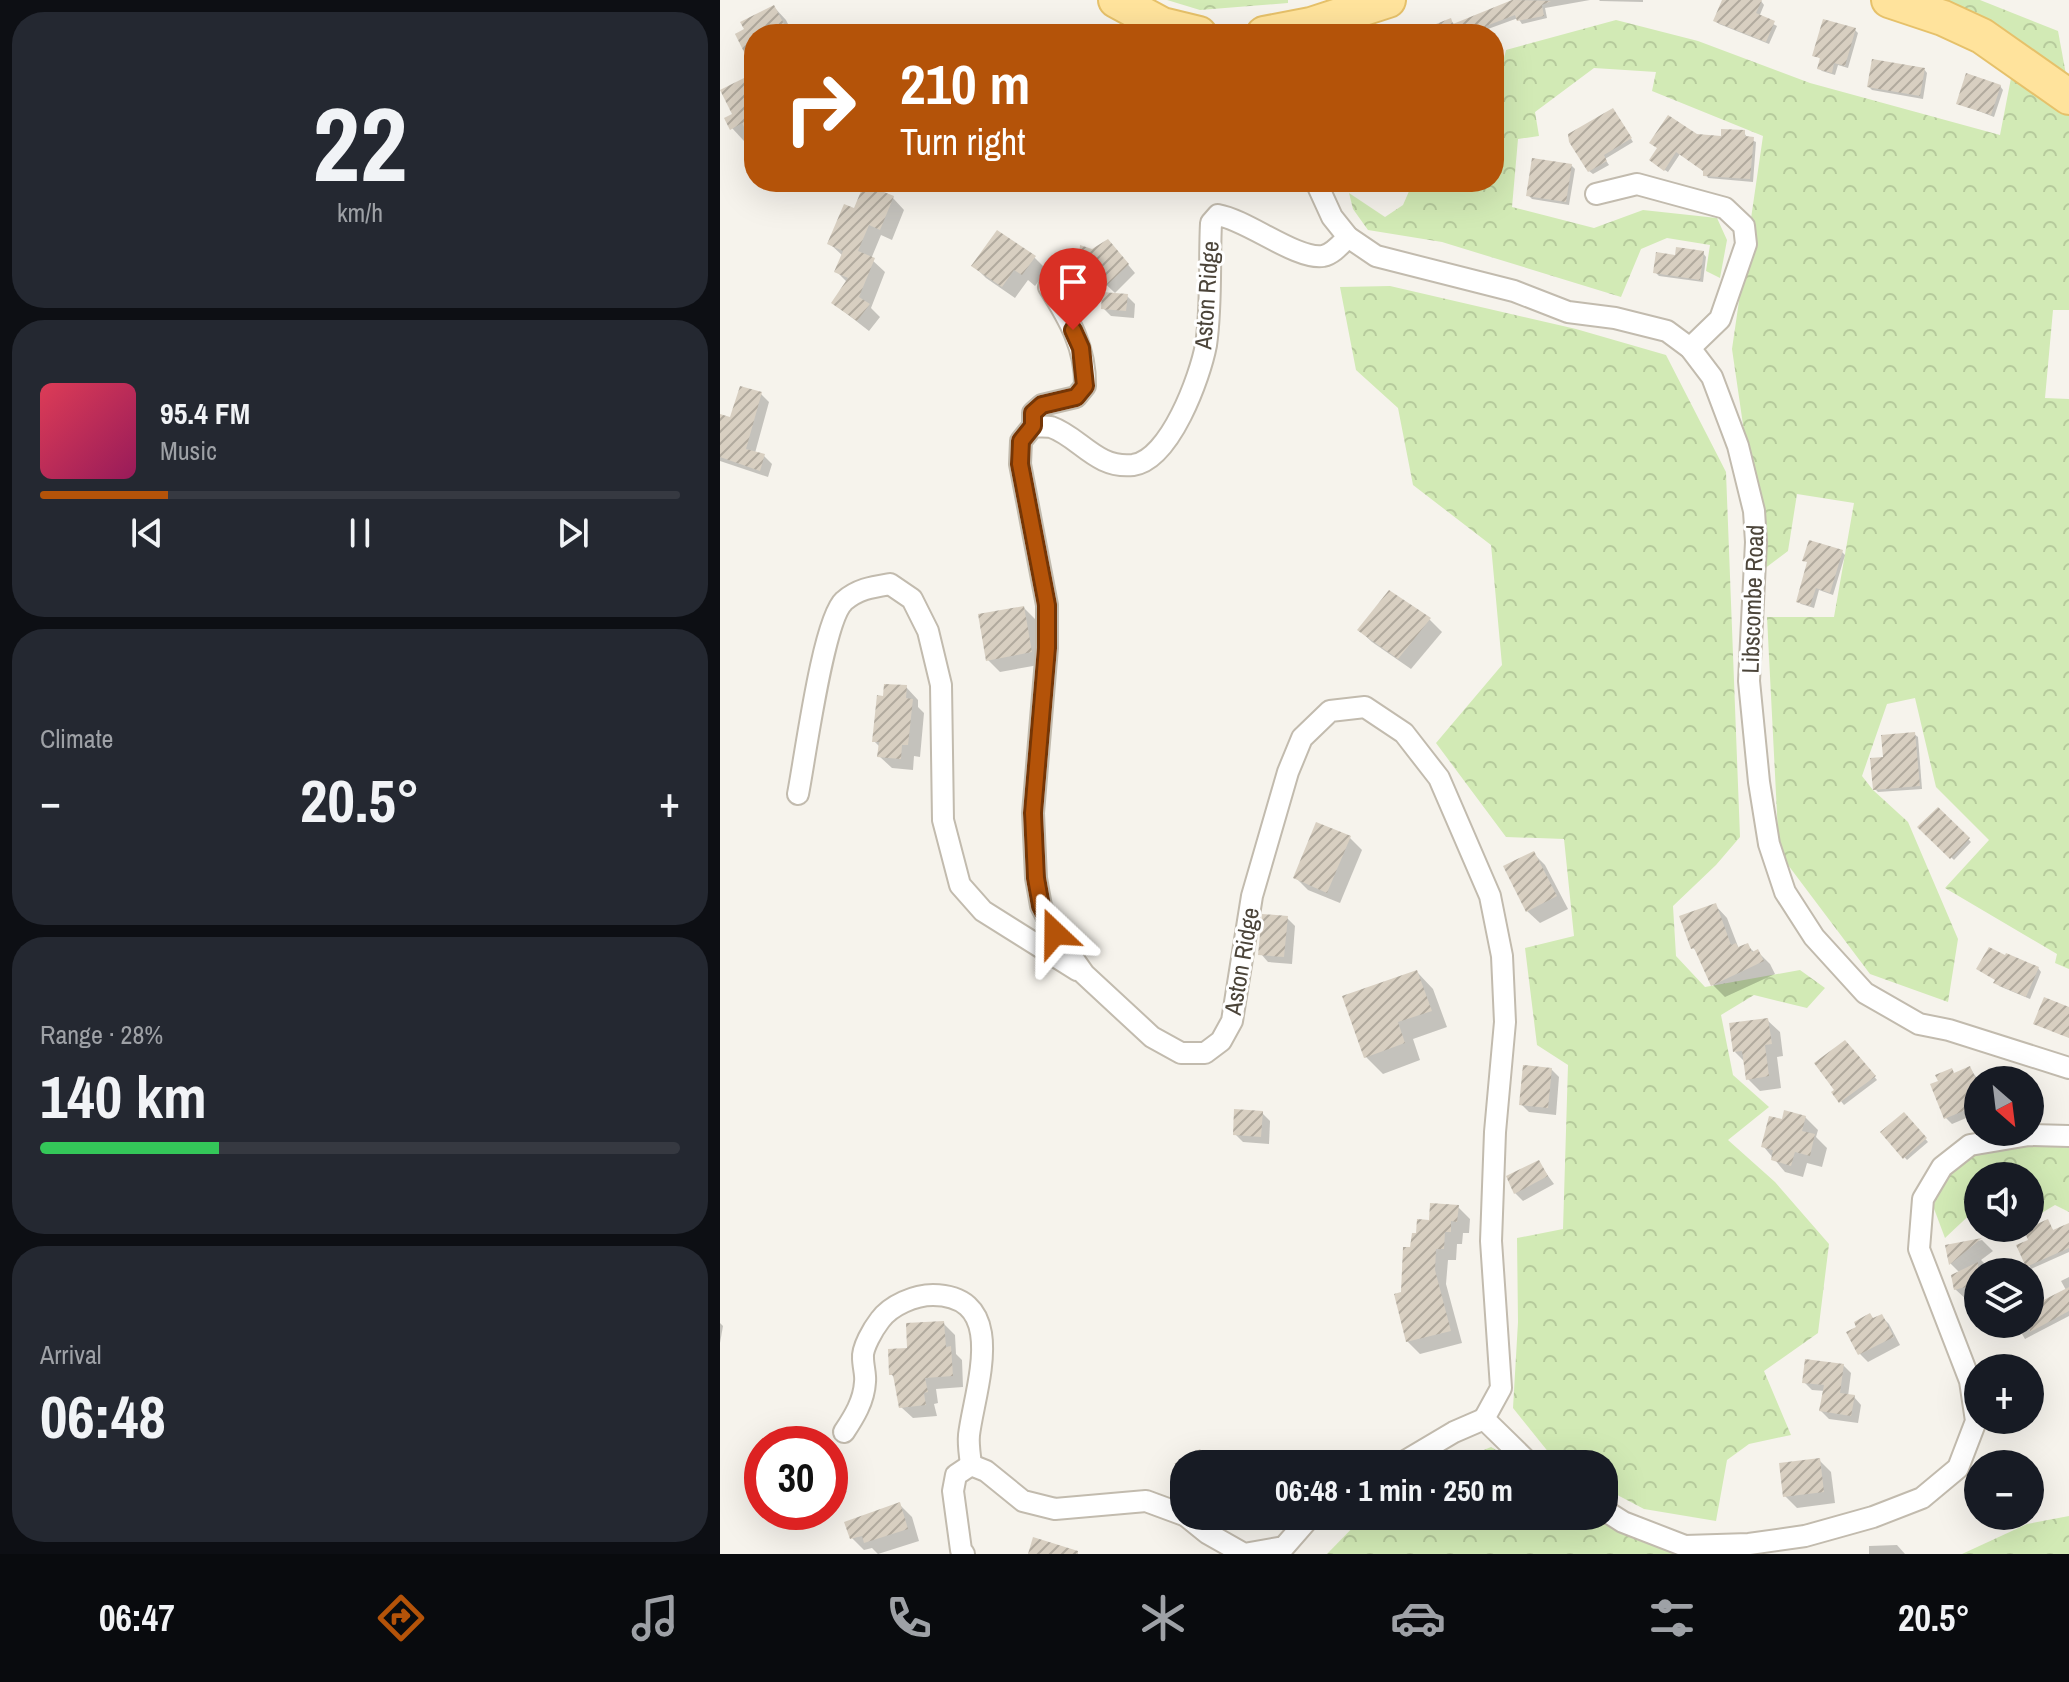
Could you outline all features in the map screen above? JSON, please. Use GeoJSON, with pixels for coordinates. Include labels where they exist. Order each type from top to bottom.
{"type":"FeatureCollection","features":[{"type":"Feature","properties":{"kind":"main road"},"geometry":{"type":"LineString","coordinates":[[1116,0],[1160,24]]}},
{"type":"Feature","properties":{"kind":"main road"},"geometry":{"type":"LineString","coordinates":[[1314,24],[1388,0]]}},
{"type":"Feature","properties":{"kind":"main road"},"geometry":{"type":"LineString","coordinates":[[1889,0],[1943,18],[1982,36],[2069,97]]}},
{"type":"Feature","properties":{"kind":"street"},"geometry":{"type":"LineString","coordinates":[[1596,194],[1637,184],[1725,208],[1744,226],[1746,244],[1720,319],[1690,348]]}},
{"type":"Feature","properties":{"kind":"street","name":"Libscombe Road"},"geometry":{"type":"LineString","coordinates":[[1321,192],[1332,217],[1348,237],[1376,256],[1514,291],[1568,312],[1615,318],[1667,331],[1690,348],[1712,377],[1738,446],[1754,511],[1756,542],[1749,681],[1769,844],[1785,892],[1814,937],[1865,993],[1919,1024],[1949,1030],[2069,1068]]}},
{"type":"Feature","properties":{"kind":"street","name":"Aston Ridge"},"geometry":{"type":"LineString","coordinates":[[1348,237],[1332,253],[1322,257],[1218,215],[1211,223],[1212,280],[1205,346],[1183,409],[1161,450],[1134,465],[1102,461],[1051,427],[1033,426],[1021,441],[1020,464],[1047,605],[1047,648],[1033,813],[1036,878],[1041,906],[1055,933],[1084,974],[1152,1037],[1181,1053],[1205,1053],[1221,1041],[1232,1021],[1252,896],[1288,772],[1302,738],[1330,711],[1365,707],[1404,733],[1439,778],[1462,829],[1490,896],[1502,956],[1505,1022],[1495,1132],[1491,1241],[1501,1388],[1484,1419]]}},
{"type":"Feature","properties":{"kind":"street"},"geometry":{"type":"LineString","coordinates":[[1033,426],[1033,413],[1042,405],[1076,397],[1085,386],[1081,348],[1049,287]]}},
{"type":"Feature","properties":{"kind":"street"},"geometry":{"type":"LineString","coordinates":[[798,794],[823,653],[841,603],[863,588],[890,584],[912,599],[928,631],[941,685],[943,820],[960,885],[983,911],[1084,974]]}},
{"type":"Feature","properties":{"kind":"street"},"geometry":{"type":"LineString","coordinates":[[1618,1519],[1685,1546],[1749,1544],[1805,1536],[1873,1517],[1922,1498],[1958,1468],[1976,1421],[1970,1381],[1919,1249],[1923,1199],[1942,1167],[1970,1145],[2029,1135],[2069,1136]]}},
{"type":"Feature","properties":{"kind":"street"},"geometry":{"type":"LineString","coordinates":[[848,1426],[858,1411],[865,1383],[862,1354],[880,1319],[902,1301],[933,1295],[958,1299],[974,1312],[981,1331],[983,1359],[968,1439],[971,1465]]}},
{"type":"Feature","properties":{"kind":"street"},"geometry":{"type":"LineString","coordinates":[[1424,1450],[1484,1419],[1516,1450]]}},
{"type":"Feature","properties":{"kind":"street"},"geometry":{"type":"LineString","coordinates":[[971,1465],[986,1471],[1023,1501],[1055,1509],[1146,1501],[1170,1510]]}},
{"type":"Feature","properties":{"kind":"street"},"geometry":{"type":"LineString","coordinates":[[964,1554],[953,1491],[956,1475],[971,1465]]}},
{"type":"Feature","properties":{"kind":"street"},"geometry":{"type":"LineString","coordinates":[[1203,1530],[1244,1554],[1284,1547],[1299,1530]]}},
{"type":"Feature","properties":{"kind":"green space"},"geometry":{"type":"Polygon","coordinates":[[[1167,0],[1288,0],[1288,3],[1200,10],[1167,0]]]}},
{"type":"Feature","properties":{"kind":"green space"},"geometry":{"type":"Polygon","coordinates":[[[1912,0],[1980,0],[2058,31],[2067,80],[1912,0]]]}},
{"type":"Feature","properties":{"kind":"green space"},"geometry":{"type":"Polygon","coordinates":[[[1616,20],[1698,41],[1810,83],[2000,135],[2012,73],[2069,104],[2069,310],[2053,310],[2045,398],[2069,399],[2069,969],[2055,963],[2057,954],[1945,888],[1989,840],[1936,787],[1915,698],[1887,704],[1862,776],[1908,822],[1958,939],[1948,1002],[1870,974],[1779,853],[1767,617],[1834,617],[1854,503],[1797,494],[1788,551],[1764,569],[1732,349],[1763,136],[1652,91],[1656,72],[1594,68],[1535,112],[1539,136],[1518,139],[1512,207],[1594,228],[1643,210],[1717,218],[1727,240],[1720,278],[1706,271],[1710,245],[1667,238],[1641,249],[1621,297],[1442,242],[1368,230],[1353,209],[1349,193],[1385,217],[1403,205],[1409,192],[1504,192],[1506,50],[1616,20]]]}},
{"type":"Feature","properties":{"kind":"green space"},"geometry":{"type":"Polygon","coordinates":[[[1390,286],[1576,329],[1666,355],[1726,472],[1740,837],[1673,906],[1676,956],[1705,987],[1800,970],[1825,988],[1807,1008],[1754,995],[1721,1015],[1733,1075],[1769,1107],[1728,1140],[1775,1182],[1829,1244],[1818,1333],[1764,1371],[1791,1435],[1749,1444],[1727,1460],[1716,1521],[1644,1509],[1618,1495],[1618,1450],[1547,1450],[1513,1408],[1518,1322],[1517,1238],[1563,1229],[1568,1065],[1537,1045],[1525,948],[1574,936],[1564,839],[1506,837],[1436,743],[1502,665],[1491,545],[1413,485],[1398,408],[1356,370],[1340,287],[1390,286]]]}},
{"type":"Feature","properties":{"kind":"green space"},"geometry":{"type":"Polygon","coordinates":[[[2069,1143],[2069,1212],[2055,1205],[2044,1212],[2044,1162],[1964,1162],[1964,1220],[1945,1238],[1933,1206],[1956,1159],[1990,1146],[2069,1143]]]}},
{"type":"Feature","properties":{"kind":"green space"},"geometry":{"type":"Polygon","coordinates":[[[2069,1516],[2069,1554],[1962,1554],[2014,1530],[2044,1530],[2044,1521],[2069,1516]]]}},
{"type":"Feature","properties":{"kind":"green space"},"geometry":{"type":"Polygon","coordinates":[[[1618,1521],[1707,1554],[1327,1554],[1350,1530],[1618,1530],[1618,1521]]]}},
{"type":"Feature","properties":{"kind":"building"},"geometry":{"type":"Polygon","coordinates":[[[1512,0],[1551,1],[1542,5],[1544,16],[1517,21],[1515,15],[1491,24],[1453,24],[1512,0]]]}},
{"type":"Feature","properties":{"kind":"building"},"geometry":{"type":"Polygon","coordinates":[[[1722,0],[1762,0],[1756,13],[1775,21],[1766,42],[1713,21],[1722,0]]]}},
{"type":"Feature","properties":{"kind":"building"},"geometry":{"type":"Polygon","coordinates":[[[774,5],[784,24],[744,24],[744,29],[740,22],[774,5]]]}},
{"type":"Feature","properties":{"kind":"building"},"geometry":{"type":"Polygon","coordinates":[[[1451,18],[1453,24],[1436,24],[1451,18]]]}},
{"type":"Feature","properties":{"kind":"building"},"geometry":{"type":"Polygon","coordinates":[[[1823,19],[1856,28],[1845,66],[1834,63],[1832,73],[1817,69],[1820,58],[1812,56],[1823,19]]]}},
{"type":"Feature","properties":{"kind":"building"},"geometry":{"type":"Polygon","coordinates":[[[744,29],[744,52],[735,34],[744,29]]]}},
{"type":"Feature","properties":{"kind":"building"},"geometry":{"type":"Polygon","coordinates":[[[1872,59],[1925,68],[1920,96],[1867,87],[1872,59]]]}},
{"type":"Feature","properties":{"kind":"building"},"geometry":{"type":"Polygon","coordinates":[[[1966,73],[2001,85],[1991,115],[1956,104],[1966,73]]]}},
{"type":"Feature","properties":{"kind":"building"},"geometry":{"type":"Polygon","coordinates":[[[744,78],[744,127],[742,123],[730,130],[724,118],[732,114],[720,90],[744,78]]]}},
{"type":"Feature","properties":{"kind":"building"},"geometry":{"type":"Polygon","coordinates":[[[1613,108],[1632,138],[1604,155],[1607,161],[1588,172],[1569,142],[1568,134],[1613,108]]]}},
{"type":"Feature","properties":{"kind":"building"},"geometry":{"type":"Polygon","coordinates":[[[1668,115],[1697,134],[1721,136],[1721,129],[1745,130],[1745,136],[1754,137],[1750,179],[1703,176],[1703,171],[1676,152],[1664,171],[1649,160],[1657,148],[1649,143],[1668,115]]]}},
{"type":"Feature","properties":{"kind":"building"},"geometry":{"type":"Polygon","coordinates":[[[1532,158],[1572,164],[1566,202],[1526,196],[1532,158]]]}},
{"type":"Feature","properties":{"kind":"building"},"geometry":{"type":"Polygon","coordinates":[[[861,192],[884,192],[894,196],[880,230],[869,225],[858,251],[875,258],[859,297],[870,304],[857,321],[831,303],[848,278],[834,272],[843,251],[827,244],[844,204],[854,208],[861,192]]]}},
{"type":"Feature","properties":{"kind":"building"},"geometry":{"type":"Polygon","coordinates":[[[997,230],[1036,256],[1022,275],[1014,270],[1002,287],[971,266],[997,230]]]}},
{"type":"Feature","properties":{"kind":"building"},"geometry":{"type":"Polygon","coordinates":[[[1108,239],[1129,264],[1105,287],[1088,270],[1078,267],[1080,245],[1092,249],[1108,239]]]}},
{"type":"Feature","properties":{"kind":"building"},"geometry":{"type":"Polygon","coordinates":[[[1676,247],[1704,251],[1700,280],[1653,273],[1656,252],[1675,255],[1676,247]]]}},
{"type":"Feature","properties":{"kind":"building"},"geometry":{"type":"Polygon","coordinates":[[[1102,292],[1128,294],[1126,311],[1101,309],[1102,292]]]}},
{"type":"Feature","properties":{"kind":"building"},"geometry":{"type":"Polygon","coordinates":[[[740,386],[762,392],[746,449],[765,454],[760,471],[720,457],[720,414],[730,417],[740,386]]]}},
{"type":"Feature","properties":{"kind":"building"},"geometry":{"type":"Polygon","coordinates":[[[1809,540],[1843,550],[1830,593],[1816,588],[1810,606],[1796,602],[1807,562],[1802,561],[1809,540]]]}},
{"type":"Feature","properties":{"kind":"building"},"geometry":{"type":"Polygon","coordinates":[[[1389,590],[1431,618],[1398,659],[1357,630],[1389,590]]]}},
{"type":"Feature","properties":{"kind":"building"},"geometry":{"type":"Polygon","coordinates":[[[1024,606],[1032,652],[986,661],[978,614],[1024,606]]]}},
{"type":"Feature","properties":{"kind":"building"},"geometry":{"type":"Polygon","coordinates":[[[884,684],[907,685],[906,698],[913,699],[908,745],[902,745],[901,759],[877,757],[879,742],[872,742],[877,695],[883,696],[884,684]]]}},
{"type":"Feature","properties":{"kind":"building"},"geometry":{"type":"Polygon","coordinates":[[[1915,732],[1920,786],[1873,790],[1870,758],[1883,757],[1881,735],[1915,732]]]}},
{"type":"Feature","properties":{"kind":"building"},"geometry":{"type":"Polygon","coordinates":[[[1938,807],[1970,838],[1950,859],[1917,827],[1938,807]]]}},
{"type":"Feature","properties":{"kind":"building"},"geometry":{"type":"Polygon","coordinates":[[[1316,822],[1351,836],[1327,893],[1293,878],[1316,822]]]}},
{"type":"Feature","properties":{"kind":"building"},"geometry":{"type":"Polygon","coordinates":[[[1534,851],[1557,896],[1526,912],[1503,866],[1534,851]]]}},
{"type":"Feature","properties":{"kind":"building"},"geometry":{"type":"Polygon","coordinates":[[[1716,903],[1731,945],[1736,943],[1738,947],[1748,943],[1752,952],[1758,949],[1764,961],[1711,986],[1694,948],[1691,949],[1679,916],[1716,903]]]}},
{"type":"Feature","properties":{"kind":"building"},"geometry":{"type":"Polygon","coordinates":[[[1262,914],[1288,916],[1284,957],[1258,955],[1262,914]]]}},
{"type":"Feature","properties":{"kind":"building"},"geometry":{"type":"Polygon","coordinates":[[[1989,947],[2039,967],[2026,997],[1993,983],[1995,980],[1976,969],[1989,947]]]}},
{"type":"Feature","properties":{"kind":"building"},"geometry":{"type":"Polygon","coordinates":[[[1417,970],[1432,1011],[1398,1022],[1405,1043],[1364,1058],[1342,996],[1417,970]]]}},
{"type":"Feature","properties":{"kind":"building"},"geometry":{"type":"Polygon","coordinates":[[[2044,997],[2069,1007],[2069,1038],[2033,1024],[2044,997]]]}},
{"type":"Feature","properties":{"kind":"building"},"geometry":{"type":"Polygon","coordinates":[[[1768,1018],[1772,1044],[1765,1045],[1769,1076],[1746,1080],[1742,1051],[1733,1052],[1729,1023],[1768,1018]]]}},
{"type":"Feature","properties":{"kind":"building"},"geometry":{"type":"Polygon","coordinates":[[[1845,1040],[1876,1076],[1839,1103],[1831,1092],[1834,1090],[1814,1063],[1845,1040]]]}},
{"type":"Feature","properties":{"kind":"building"},"geometry":{"type":"Polygon","coordinates":[[[1523,1065],[1552,1068],[1548,1108],[1519,1105],[1523,1065]]]}},
{"type":"Feature","properties":{"kind":"building"},"geometry":{"type":"Polygon","coordinates":[[[1952,1068],[1954,1073],[1964,1069],[1964,1111],[1944,1119],[1930,1084],[1938,1081],[1935,1075],[1952,1068]]]}},
{"type":"Feature","properties":{"kind":"building"},"geometry":{"type":"Polygon","coordinates":[[[1234,1109],[1263,1111],[1261,1137],[1233,1135],[1234,1109]]]}},
{"type":"Feature","properties":{"kind":"building"},"geometry":{"type":"Polygon","coordinates":[[[1784,1110],[1806,1116],[1802,1131],[1815,1134],[1810,1156],[1795,1152],[1791,1166],[1771,1160],[1773,1150],[1761,1147],[1769,1116],[1782,1119],[1784,1110]]]}},
{"type":"Feature","properties":{"kind":"building"},"geometry":{"type":"Polygon","coordinates":[[[1904,1112],[1927,1138],[1903,1159],[1880,1132],[1904,1112]]]}},
{"type":"Feature","properties":{"kind":"building"},"geometry":{"type":"Polygon","coordinates":[[[1539,1160],[1548,1176],[1514,1194],[1506,1176],[1539,1160]]]}},
{"type":"Feature","properties":{"kind":"building"},"geometry":{"type":"Polygon","coordinates":[[[1430,1203],[1459,1205],[1457,1222],[1451,1221],[1451,1232],[1445,1232],[1444,1249],[1436,1249],[1435,1270],[1451,1331],[1406,1342],[1394,1294],[1401,1292],[1403,1247],[1410,1247],[1412,1233],[1416,1233],[1417,1219],[1429,1220],[1430,1203]]]}},
{"type":"Feature","properties":{"kind":"building"},"geometry":{"type":"Polygon","coordinates":[[[2048,1219],[2053,1230],[2069,1223],[2069,1248],[2044,1259],[2022,1258],[2016,1245],[2044,1242],[2044,1221],[2048,1219]]]}},
{"type":"Feature","properties":{"kind":"building"},"geometry":{"type":"Polygon","coordinates":[[[1964,1241],[1977,1242],[1949,1265],[1945,1245],[1964,1241]]]}},
{"type":"Feature","properties":{"kind":"building"},"geometry":{"type":"Polygon","coordinates":[[[1964,1269],[1964,1288],[1954,1290],[1951,1275],[1964,1269]]]}},
{"type":"Feature","properties":{"kind":"building"},"geometry":{"type":"Polygon","coordinates":[[[2069,1287],[2069,1311],[2044,1324],[2044,1300],[2069,1287]]]}},
{"type":"Feature","properties":{"kind":"building"},"geometry":{"type":"Polygon","coordinates":[[[1870,1313],[1873,1318],[1882,1314],[1894,1337],[1858,1355],[1846,1332],[1856,1327],[1854,1322],[1870,1313]]]}},
{"type":"Feature","properties":{"kind":"building"},"geometry":{"type":"Polygon","coordinates":[[[944,1321],[946,1347],[951,1346],[953,1376],[925,1378],[928,1392],[924,1393],[926,1405],[899,1408],[893,1375],[889,1375],[888,1349],[907,1348],[906,1323],[944,1321]]]}},
{"type":"Feature","properties":{"kind":"building"},"geometry":{"type":"Polygon","coordinates":[[[1805,1359],[1844,1364],[1840,1393],[1855,1395],[1851,1416],[1819,1411],[1824,1385],[1802,1383],[1805,1359]]]}},
{"type":"Feature","properties":{"kind":"building"},"geometry":{"type":"Polygon","coordinates":[[[1820,1458],[1824,1492],[1783,1497],[1779,1463],[1820,1458]]]}},
{"type":"Feature","properties":{"kind":"building"},"geometry":{"type":"Polygon","coordinates":[[[900,1502],[908,1529],[864,1543],[862,1536],[850,1539],[848,1521],[900,1502]]]}},
{"type":"Feature","properties":{"kind":"building"},"geometry":{"type":"Polygon","coordinates":[[[1033,1537],[1078,1551],[1078,1554],[1028,1554],[1033,1537]]]}},
{"type":"Feature","properties":{"kind":"route"},"geometry":{"type":"LineString","coordinates":[[1055,933],[1041,906],[1036,878],[1033,813],[1047,648],[1047,605],[1020,464],[1021,441],[1033,426],[1033,413],[1042,405],[1076,397],[1085,386],[1081,348],[1073,330]]}}]}
